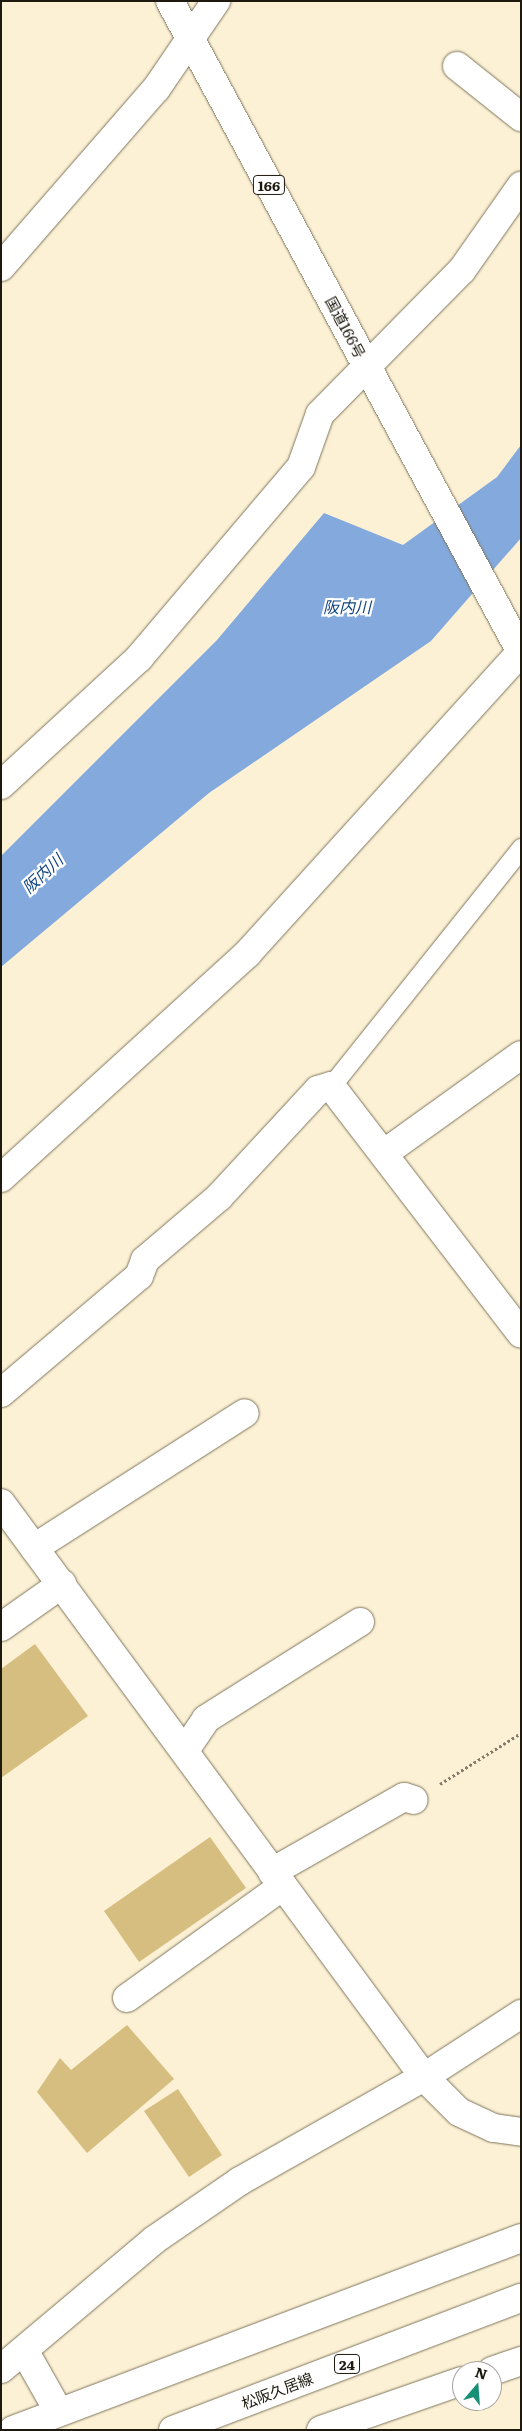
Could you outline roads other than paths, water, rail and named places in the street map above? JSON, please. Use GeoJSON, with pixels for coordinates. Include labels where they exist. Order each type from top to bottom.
{"type":"FeatureCollection","features":[{"type":"Feature","properties":{"kind":"main road","name":"国道166号"},"geometry":{"type":"LineString","coordinates":[[170,1],[521,652]]}},
{"type":"Feature","properties":{"kind":"main road"},"geometry":{"type":"LineString","coordinates":[[1,267],[156,89],[189,36],[216,1]]}},
{"type":"Feature","properties":{"kind":"main road"},"geometry":{"type":"LineString","coordinates":[[457,66],[521,117]]}},
{"type":"Feature","properties":{"kind":"main road"},"geometry":{"type":"LineString","coordinates":[[1,785],[138,658],[301,467],[320,414],[370,374],[462,270],[521,186]]}},
{"type":"Feature","properties":{"kind":"main road"},"geometry":{"type":"LineString","coordinates":[[1,1178],[247,954],[521,652]]}},
{"type":"Feature","properties":{"kind":"main road"},"geometry":{"type":"LineString","coordinates":[[386,1152],[521,1055]]}},
{"type":"Feature","properties":{"kind":"main road"},"geometry":{"type":"LineString","coordinates":[[1,1393],[139,1276],[145,1260],[218,1197],[318,1090],[331,1086],[386,1152],[464,1264],[521,1334]]}},
{"type":"Feature","properties":{"kind":"main road"},"geometry":{"type":"LineString","coordinates":[[34,1548],[245,1413]]}},
{"type":"Feature","properties":{"kind":"main road"},"geometry":{"type":"LineString","coordinates":[[1,1503],[186,1749],[278,1879],[424,2077],[459,2112],[494,2128],[521,2132]]}},
{"type":"Feature","properties":{"kind":"main road"},"geometry":{"type":"LineString","coordinates":[[1,1627],[62,1584]]}},
{"type":"Feature","properties":{"kind":"main road"},"geometry":{"type":"LineString","coordinates":[[186,1749],[206,1719],[360,1622]]}},
{"type":"Feature","properties":{"kind":"main road"},"geometry":{"type":"LineString","coordinates":[[127,1998],[278,1879],[404,1797],[414,1800]]}},
{"type":"Feature","properties":{"kind":"main road"},"geometry":{"type":"LineString","coordinates":[[1,2369],[25,2352],[154,2240],[307,2140],[424,2077],[521,2014]]}},
{"type":"Feature","properties":{"kind":"main road"},"geometry":{"type":"LineString","coordinates":[[13,2430],[521,2238]]}},
{"type":"Feature","properties":{"kind":"main road","name":"松阪久居線"},"geometry":{"type":"LineString","coordinates":[[173,2430],[521,2298]]}},
{"type":"Feature","properties":{"kind":"main road"},"geometry":{"type":"LineString","coordinates":[[25,2352],[59,2412]]}},
{"type":"Feature","properties":{"kind":"main road"},"geometry":{"type":"LineString","coordinates":[[502,2368],[521,2361]]}},
{"type":"Feature","properties":{"kind":"main road"},"geometry":{"type":"LineString","coordinates":[[321,2430],[452,2384]]}},
{"type":"Feature","properties":{"kind":"lane"},"geometry":{"type":"LineString","coordinates":[[331,1086],[521,848]]}},
{"type":"Feature","properties":{"kind":"water","name":"阪内川"},"geometry":{"type":"Polygon","coordinates":[[[521,445],[521,538],[431,641],[209,793],[1,967],[1,856],[217,640],[324,513],[403,545],[497,477],[521,445]]]}}]}
